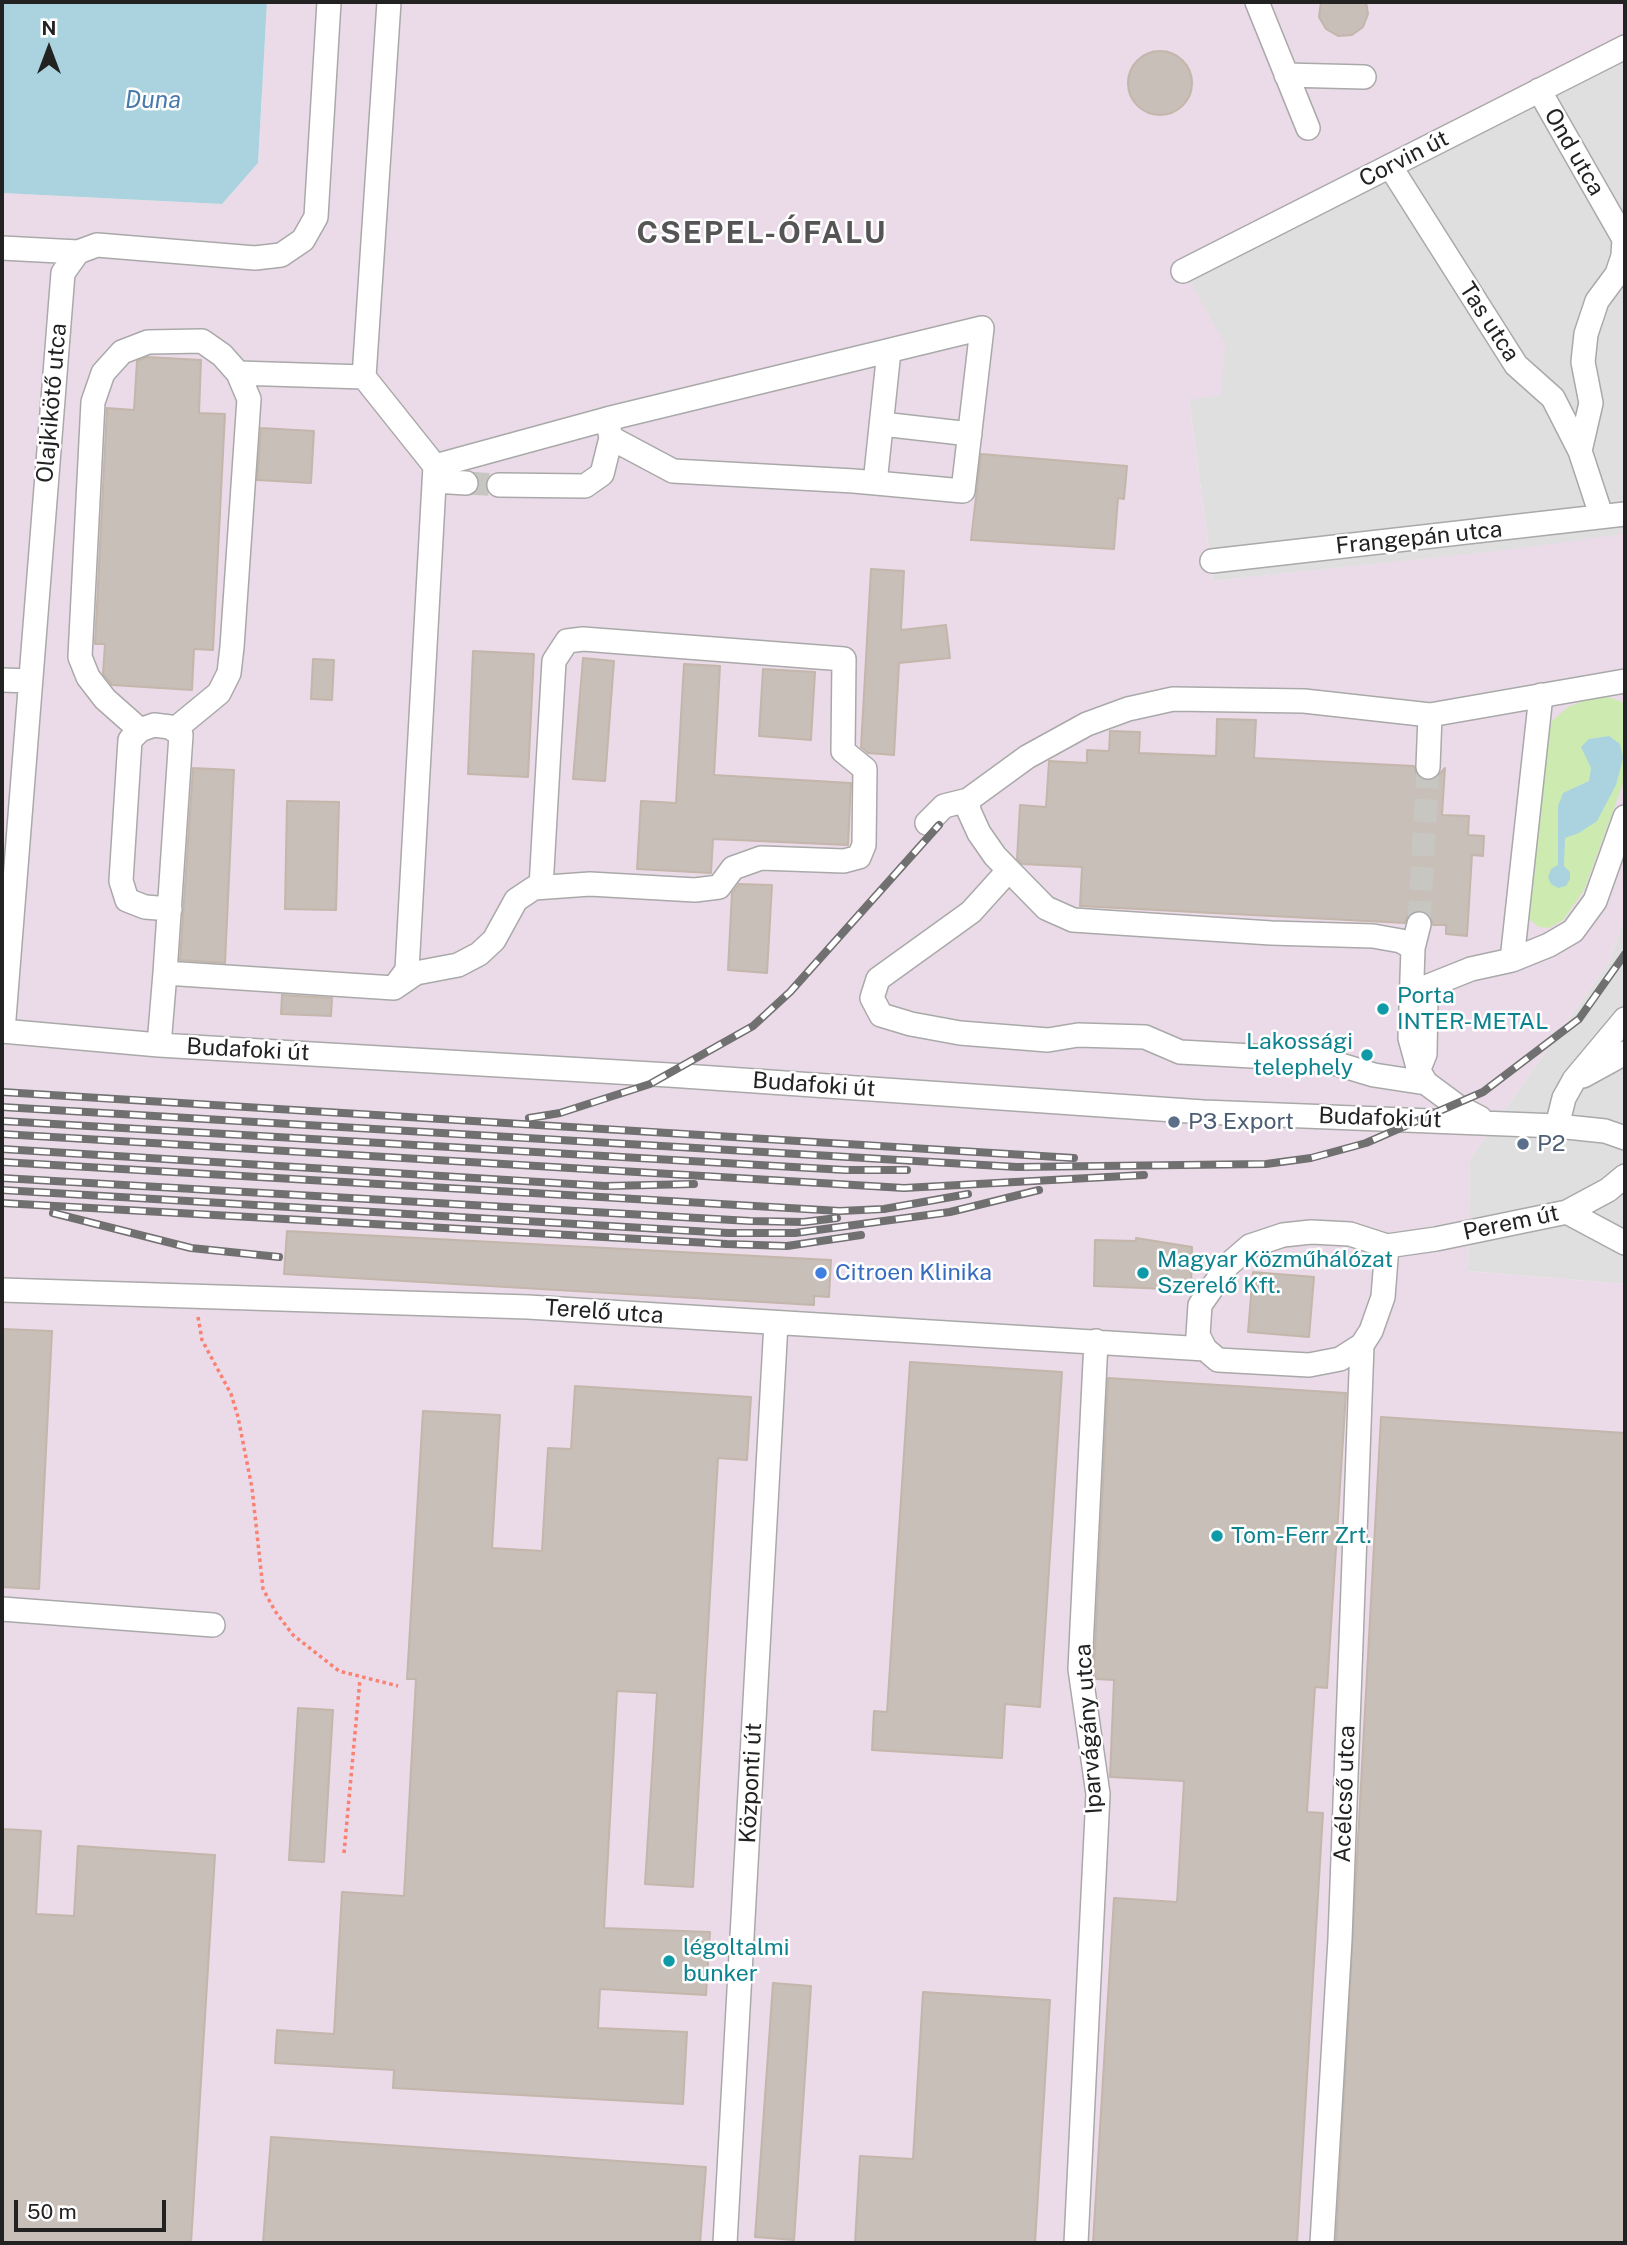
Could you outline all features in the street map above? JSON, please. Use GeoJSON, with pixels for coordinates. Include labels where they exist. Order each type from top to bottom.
{"type":"FeatureCollection","features":[{"type":"Feature","properties":{"kind":"street"},"geometry":{"type":"LineString","coordinates":[[2,248],[78,252],[97,245],[255,258],[281,255],[303,240],[316,217],[329,2]]}},
{"type":"Feature","properties":{"kind":"street"},"geometry":{"type":"LineString","coordinates":[[389,2],[365,377],[435,473],[466,483]]}},
{"type":"Feature","properties":{"kind":"street"},"geometry":{"type":"LineString","coordinates":[[1257,2],[1308,128]]}},
{"type":"Feature","properties":{"kind":"street","name":"Corvin út"},"geometry":{"type":"LineString","coordinates":[[1183,271],[1625,47]]}},
{"type":"Feature","properties":{"kind":"street"},"geometry":{"type":"LineString","coordinates":[[1286,75],[1364,78]]}},
{"type":"Feature","properties":{"kind":"street","name":"Ond utca"},"geometry":{"type":"LineString","coordinates":[[1539,90],[1624,239],[1623,256],[1617,274],[1597,301],[1586,334],[1583,362],[1591,402],[1580,450]]}},
{"type":"Feature","properties":{"kind":"street","name":"Tas utca"},"geometry":{"type":"LineString","coordinates":[[1390,166],[1516,365],[1553,398],[1580,450],[1601,515]]}},
{"type":"Feature","properties":{"kind":"street","name":"Olajkikötő utca"},"geometry":{"type":"LineString","coordinates":[[2,1031],[12,778],[30,681],[63,273],[78,252]]}},
{"type":"Feature","properties":{"kind":"street"},"geometry":{"type":"LineString","coordinates":[[435,473],[982,328],[963,491],[673,471],[609,429]]}},
{"type":"Feature","properties":{"kind":"street"},"geometry":{"type":"LineString","coordinates":[[140,730],[105,699],[88,677],[80,657],[93,402],[103,373],[122,352],[148,342],[202,341],[222,355],[239,373],[249,399],[229,673],[219,693],[174,730]]}},
{"type":"Feature","properties":{"kind":"street"},"geometry":{"type":"LineString","coordinates":[[876,483],[890,351]]}},
{"type":"Feature","properties":{"kind":"street"},"geometry":{"type":"LineString","coordinates":[[239,373],[365,377]]}},
{"type":"Feature","properties":{"kind":"street"},"geometry":{"type":"LineString","coordinates":[[882,424],[970,434]]}},
{"type":"Feature","properties":{"kind":"street"},"geometry":{"type":"LineString","coordinates":[[499,485],[585,486],[602,474],[609,429]]}},
{"type":"Feature","properties":{"kind":"street"},"geometry":{"type":"LineString","coordinates":[[394,988],[407,970],[435,473]]}},
{"type":"Feature","properties":{"kind":"street","name":"Frangepán utca"},"geometry":{"type":"LineString","coordinates":[[1212,561],[1625,514]]}},
{"type":"Feature","properties":{"kind":"street"},"geometry":{"type":"LineString","coordinates":[[165,973],[394,988],[416,974],[458,965],[480,954],[494,940],[516,900],[541,887],[590,884],[695,890],[719,887],[733,868],[761,858],[844,861],[859,857],[864,845],[865,769],[843,751],[844,659],[583,639],[567,641],[554,661],[541,887]]}},
{"type":"Feature","properties":{"kind":"street"},"geometry":{"type":"LineString","coordinates":[[2,680],[30,681]]}},
{"type":"Feature","properties":{"kind":"street"},"geometry":{"type":"LineString","coordinates":[[928,823],[944,806],[968,800],[1027,757],[1087,724],[1128,709],[1173,699],[1304,701],[1430,715],[1625,681]]}},
{"type":"Feature","properties":{"kind":"street"},"geometry":{"type":"LineString","coordinates":[[1512,960],[1541,695]]}},
{"type":"Feature","properties":{"kind":"street"},"geometry":{"type":"LineString","coordinates":[[1428,767],[1430,715]]}},
{"type":"Feature","properties":{"kind":"street"},"geometry":{"type":"LineString","coordinates":[[159,1045],[170,909],[181,735],[174,730],[154,725],[140,730],[130,740],[121,881],[127,900],[145,907],[170,909]]}},
{"type":"Feature","properties":{"kind":"street"},"geometry":{"type":"LineString","coordinates":[[968,800],[969,811],[979,833],[1008,871],[1046,908],[1073,920],[1271,933],[1373,936],[1401,941],[1413,948]]}},
{"type":"Feature","properties":{"kind":"street"},"geometry":{"type":"LineString","coordinates":[[1421,989],[1471,969],[1512,960],[1549,945],[1573,931],[1595,901],[1625,817]]}},
{"type":"Feature","properties":{"kind":"street"},"geometry":{"type":"LineString","coordinates":[[1008,871],[971,912],[878,979],[872,998],[881,1015],[911,1024],[998,1036],[1048,1040],[1077,1035],[1145,1037],[1180,1052],[1324,1060],[1374,1075],[1422,1077]]}},
{"type":"Feature","properties":{"kind":"street"},"geometry":{"type":"LineString","coordinates":[[1419,924],[1413,948],[1421,989],[1410,1038],[1422,1077],[1457,1107],[1490,1122]]}},
{"type":"Feature","properties":{"kind":"street"},"geometry":{"type":"LineString","coordinates":[[1557,1126],[1564,1098],[1574,1080],[1625,1019]]}},
{"type":"Feature","properties":{"kind":"street","name":"Budafoki út"},"geometry":{"type":"LineString","coordinates":[[2,1031],[159,1045],[669,1075],[1203,1112],[1557,1126],[1605,1131],[1625,1138]]}},
{"type":"Feature","properties":{"kind":"street"},"geometry":{"type":"LineString","coordinates":[[1574,1080],[1625,1053]]}},
{"type":"Feature","properties":{"kind":"street","name":"Perem út"},"geometry":{"type":"LineString","coordinates":[[1205,1349],[1196,1325],[1200,1305],[1228,1265],[1250,1246],[1283,1235],[1311,1232],[1350,1234],[1387,1246],[1436,1239],[1567,1212],[1608,1190],[1625,1176]]}},
{"type":"Feature","properties":{"kind":"street"},"geometry":{"type":"LineString","coordinates":[[1567,1212],[1625,1243]]}},
{"type":"Feature","properties":{"kind":"street"},"geometry":{"type":"LineString","coordinates":[[1205,1349],[1218,1360],[1309,1365],[1340,1359],[1362,1345],[1371,1331],[1383,1297],[1387,1246]]}},
{"type":"Feature","properties":{"kind":"street","name":"Terelő utca"},"geometry":{"type":"LineString","coordinates":[[2,1290],[193,1294],[528,1307],[1205,1349]]}},
{"type":"Feature","properties":{"kind":"street","name":"Központi út"},"geometry":{"type":"LineString","coordinates":[[725,2243],[776,1323]]}},
{"type":"Feature","properties":{"kind":"street","name":"Iparvágány utca"},"geometry":{"type":"LineString","coordinates":[[1076,2243],[1098,1794],[1080,1669],[1096,1341]]}},
{"type":"Feature","properties":{"kind":"street","name":"Acélcső utca"},"geometry":{"type":"LineString","coordinates":[[1322,2243],[1340,1939],[1362,1345]]}},
{"type":"Feature","properties":{"kind":"street"},"geometry":{"type":"LineString","coordinates":[[2,1609],[213,1625]]}},
{"type":"Feature","properties":{"kind":"path"},"geometry":{"type":"LineString","coordinates":[[193,1294],[202,1340],[231,1394],[238,1417],[252,1488],[263,1589],[293,1636],[339,1671],[360,1679],[398,1686]]}},
{"type":"Feature","properties":{"kind":"path"},"geometry":{"type":"LineString","coordinates":[[344,1853],[360,1679]]}},
{"type":"Feature","properties":{"kind":"shaded area"},"geometry":{"type":"Polygon","coordinates":[[[267,2],[1625,2],[1625,47],[1184,271],[1225,344],[1221,395],[1189,400],[1213,581],[1506,550],[1625,534],[1625,917],[1609,962],[1470,1159],[1468,1271],[1625,1284],[1625,2243],[2,2243],[2,193],[222,204],[258,163],[267,2]]]}},
{"type":"Feature","properties":{"kind":"shaded area"},"geometry":{"type":"Polygon","coordinates":[[[1625,47],[1625,538],[1213,581],[1189,399],[1183,271],[1625,47]]]}},
{"type":"Feature","properties":{"kind":"shaded area"},"geometry":{"type":"Polygon","coordinates":[[[1625,917],[1625,1284],[1468,1271],[1470,1159],[1609,962],[1625,917]]]}},
{"type":"Feature","properties":{"kind":"green space"},"geometry":{"type":"Polygon","coordinates":[[[1609,697],[1625,703],[1625,778],[1584,890],[1563,920],[1549,928],[1539,927],[1529,919],[1526,911],[1551,722],[1568,707],[1586,700],[1609,697]]]}},
{"type":"Feature","properties":{"kind":"water","name":"Duna"},"geometry":{"type":"Polygon","coordinates":[[[2,2],[267,2],[258,163],[222,204],[2,193],[2,2]]]}},
{"type":"Feature","properties":{"kind":"water"},"geometry":{"type":"Polygon","coordinates":[[[1609,736],[1620,744],[1623,758],[1616,785],[1597,821],[1579,833],[1565,838],[1564,866],[1570,872],[1570,879],[1566,886],[1558,888],[1551,884],[1548,877],[1551,869],[1558,865],[1558,806],[1563,793],[1589,781],[1591,768],[1581,747],[1589,739],[1609,736]]]}},
{"type":"Feature","properties":{"kind":"building"},"geometry":{"type":"Polygon","coordinates":[[[1321,2],[1366,2],[1368,14],[1363,27],[1352,35],[1338,36],[1326,29],[1319,17],[1321,2]]]}},
{"type":"Feature","properties":{"kind":"building"},"geometry":{"type":"Polygon","coordinates":[[[1154,51],[1166,51],[1183,60],[1190,71],[1190,95],[1183,106],[1166,115],[1154,115],[1142,110],[1133,101],[1128,89],[1128,77],[1133,65],[1142,56],[1154,51]]]}},
{"type":"Feature","properties":{"kind":"building"},"geometry":{"type":"Polygon","coordinates":[[[147,357],[201,360],[199,413],[225,414],[213,650],[194,649],[192,690],[112,685],[103,674],[105,644],[95,644],[107,408],[134,410],[137,361],[147,357]]]}},
{"type":"Feature","properties":{"kind":"building"},"geometry":{"type":"Polygon","coordinates":[[[261,428],[314,431],[311,483],[257,480],[261,428]]]}},
{"type":"Feature","properties":{"kind":"building"},"geometry":{"type":"Polygon","coordinates":[[[981,454],[1127,466],[1124,499],[1118,498],[1114,549],[971,540],[981,454]]]}},
{"type":"Feature","properties":{"kind":"building"},"geometry":{"type":"Polygon","coordinates":[[[871,569],[904,571],[901,630],[946,625],[950,658],[899,663],[894,755],[868,753],[861,747],[871,569]]]}},
{"type":"Feature","properties":{"kind":"building"},"geometry":{"type":"Polygon","coordinates":[[[473,651],[534,654],[528,777],[468,774],[473,651]]]}},
{"type":"Feature","properties":{"kind":"building"},"geometry":{"type":"Polygon","coordinates":[[[583,658],[614,661],[605,781],[573,779],[583,658]]]}},
{"type":"Feature","properties":{"kind":"building"},"geometry":{"type":"Polygon","coordinates":[[[313,659],[334,660],[332,700],[311,699],[313,659]]]}},
{"type":"Feature","properties":{"kind":"building"},"geometry":{"type":"Polygon","coordinates":[[[684,664],[720,666],[714,775],[851,783],[848,845],[713,839],[711,873],[637,869],[641,801],[676,803],[684,664]]]}},
{"type":"Feature","properties":{"kind":"building"},"geometry":{"type":"Polygon","coordinates":[[[763,669],[815,672],[811,740],[759,736],[763,669]]]}},
{"type":"Feature","properties":{"kind":"building"},"geometry":{"type":"Polygon","coordinates":[[[1217,719],[1256,720],[1254,758],[1414,766],[1416,774],[1427,781],[1435,779],[1445,768],[1442,815],[1469,816],[1468,835],[1484,836],[1483,856],[1472,855],[1467,936],[1446,934],[1446,925],[1433,925],[1429,914],[1422,910],[1409,914],[1405,923],[1080,906],[1082,867],[1022,864],[1017,859],[1020,805],[1046,807],[1049,761],[1087,763],[1087,750],[1109,751],[1110,731],[1140,732],[1139,753],[1216,756],[1217,719]]]}},
{"type":"Feature","properties":{"kind":"building"},"geometry":{"type":"Polygon","coordinates":[[[193,768],[234,770],[225,963],[180,960],[193,768]]]}},
{"type":"Feature","properties":{"kind":"building"},"geometry":{"type":"Polygon","coordinates":[[[287,801],[339,802],[336,910],[285,909],[287,801]]]}},
{"type":"Feature","properties":{"kind":"building"},"geometry":{"type":"Polygon","coordinates":[[[739,884],[772,885],[767,973],[728,970],[732,893],[739,884]]]}},
{"type":"Feature","properties":{"kind":"building"},"geometry":{"type":"Polygon","coordinates":[[[282,995],[332,998],[331,1016],[281,1014],[282,995]]]}},
{"type":"Feature","properties":{"kind":"building"},"geometry":{"type":"Polygon","coordinates":[[[287,1231],[831,1260],[829,1297],[814,1296],[814,1305],[284,1274],[287,1231]]]}},
{"type":"Feature","properties":{"kind":"building","name":"Magyar Közműhálózat Szerelő Kft."},"geometry":{"type":"Polygon","coordinates":[[[1136,1238],[1192,1247],[1191,1290],[1094,1286],[1095,1240],[1136,1241],[1136,1238]]]}},
{"type":"Feature","properties":{"kind":"building"},"geometry":{"type":"Polygon","coordinates":[[[1253,1272],[1314,1277],[1309,1337],[1248,1332],[1253,1272]]]}},
{"type":"Feature","properties":{"kind":"building"},"geometry":{"type":"Polygon","coordinates":[[[2,1329],[52,1331],[39,1589],[2,1587],[2,1329]]]}},
{"type":"Feature","properties":{"kind":"building"},"geometry":{"type":"Polygon","coordinates":[[[910,1362],[1062,1372],[1040,1707],[1005,1704],[1002,1758],[872,1750],[874,1711],[887,1712],[910,1362]]]}},
{"type":"Feature","properties":{"kind":"building"},"geometry":{"type":"Polygon","coordinates":[[[1108,1378],[1346,1393],[1327,1688],[1315,1687],[1307,1812],[1323,1813],[1297,2243],[1093,2243],[1114,1898],[1177,1902],[1184,1781],[1110,1777],[1114,1680],[1096,1679],[1094,1668],[1108,1378]]]}},
{"type":"Feature","properties":{"kind":"building"},"geometry":{"type":"Polygon","coordinates":[[[575,1386],[751,1397],[747,1460],[718,1458],[693,1887],[645,1884],[657,1693],[617,1691],[604,1928],[710,1932],[706,1995],[600,1989],[598,2028],[687,2032],[683,2104],[393,2088],[394,2070],[275,2063],[277,2030],[334,2034],[342,1892],[404,1896],[416,1679],[407,1679],[423,1411],[500,1415],[492,1548],[542,1551],[548,1448],[571,1449],[575,1386]]]}},
{"type":"Feature","properties":{"kind":"building"},"geometry":{"type":"Polygon","coordinates":[[[1381,1417],[1625,1433],[1625,2243],[1336,2243],[1381,1417]]]}},
{"type":"Feature","properties":{"kind":"building"},"geometry":{"type":"Polygon","coordinates":[[[298,1708],[333,1710],[324,1862],[289,1860],[298,1708]]]}},
{"type":"Feature","properties":{"kind":"building"},"geometry":{"type":"Polygon","coordinates":[[[2,1829],[41,1831],[36,1914],[74,1916],[78,1846],[215,1855],[191,2243],[2,2243],[2,1829]]]}},
{"type":"Feature","properties":{"kind":"building"},"geometry":{"type":"Polygon","coordinates":[[[773,1983],[811,1986],[794,2240],[755,2237],[773,1983]]]}},
{"type":"Feature","properties":{"kind":"building"},"geometry":{"type":"Polygon","coordinates":[[[923,1992],[1050,2000],[1035,2243],[855,2243],[860,2156],[913,2159],[923,1992]]]}},
{"type":"Feature","properties":{"kind":"building"},"geometry":{"type":"Polygon","coordinates":[[[271,2137],[706,2167],[700,2243],[263,2243],[271,2137]]]}},
{"type":"Feature","properties":{"kind":"tunnel"},"geometry":{"type":"LineString","coordinates":[[466,483],[499,485]]}},
{"type":"Feature","properties":{"kind":"tunnel"},"geometry":{"type":"LineString","coordinates":[[1419,924],[1428,767]]}},
{"type":"Feature","properties":{"kind":"railway"},"geometry":{"type":"LineString","coordinates":[[529,1118],[560,1113],[650,1084],[753,1026],[790,992],[939,825]]}},
{"type":"Feature","properties":{"kind":"railway"},"geometry":{"type":"LineString","coordinates":[[2,1107],[1017,1167],[1266,1164],[1311,1158],[1366,1143],[1483,1092],[1579,1019],[1625,954]]}},
{"type":"Feature","properties":{"kind":"railway"},"geometry":{"type":"LineString","coordinates":[[2,1092],[1074,1158]]}},
{"type":"Feature","properties":{"kind":"railway"},"geometry":{"type":"LineString","coordinates":[[2,1121],[845,1170],[907,1170]]}},
{"type":"Feature","properties":{"kind":"railway"},"geometry":{"type":"LineString","coordinates":[[2,1134],[904,1188],[1144,1175]]}},
{"type":"Feature","properties":{"kind":"railway"},"geometry":{"type":"LineString","coordinates":[[2,1149],[605,1186],[694,1184]]}},
{"type":"Feature","properties":{"kind":"railway"},"geometry":{"type":"LineString","coordinates":[[2,1162],[840,1211],[884,1209],[968,1194]]}},
{"type":"Feature","properties":{"kind":"railway"},"geometry":{"type":"LineString","coordinates":[[2,1178],[750,1221],[804,1222],[837,1218]]}},
{"type":"Feature","properties":{"kind":"railway"},"geometry":{"type":"LineString","coordinates":[[2,1190],[728,1233],[795,1233],[950,1212],[1039,1190]]}},
{"type":"Feature","properties":{"kind":"railway"},"geometry":{"type":"LineString","coordinates":[[2,1203],[727,1244],[787,1246],[861,1235]]}},
{"type":"Feature","properties":{"kind":"railway"},"geometry":{"type":"LineString","coordinates":[[53,1213],[191,1248],[279,1257]]}},
{"type":"Feature","properties":{"kind":"place","name":"Porta INTER-METAL"},"geometry":{"type":"Point","coordinates":[1383,1009]}},
{"type":"Feature","properties":{"kind":"place","name":"Lakossági telephely"},"geometry":{"type":"Point","coordinates":[1367,1055]}},
{"type":"Feature","properties":{"kind":"place","name":"P3 Export"},"geometry":{"type":"Point","coordinates":[1174,1122]}},
{"type":"Feature","properties":{"kind":"place","name":"P2"},"geometry":{"type":"Point","coordinates":[1523,1144]}},
{"type":"Feature","properties":{"kind":"place","name":"Citroen Klinika"},"geometry":{"type":"Point","coordinates":[821,1273]}},
{"type":"Feature","properties":{"kind":"place","name":"Magyar Közműhálózat Szerelő Kft."},"geometry":{"type":"Point","coordinates":[1143,1273]}},
{"type":"Feature","properties":{"kind":"place","name":"Tom-Ferr Zrt."},"geometry":{"type":"Point","coordinates":[1217,1536]}},
{"type":"Feature","properties":{"kind":"place","name":"légoltalmi bunker"},"geometry":{"type":"Point","coordinates":[669,1961]}},
{"type":"Feature","properties":{"kind":"district","name":"CSEPEL-ÓFALU"},"geometry":{"type":"Point","coordinates":[762,234]}}]}
